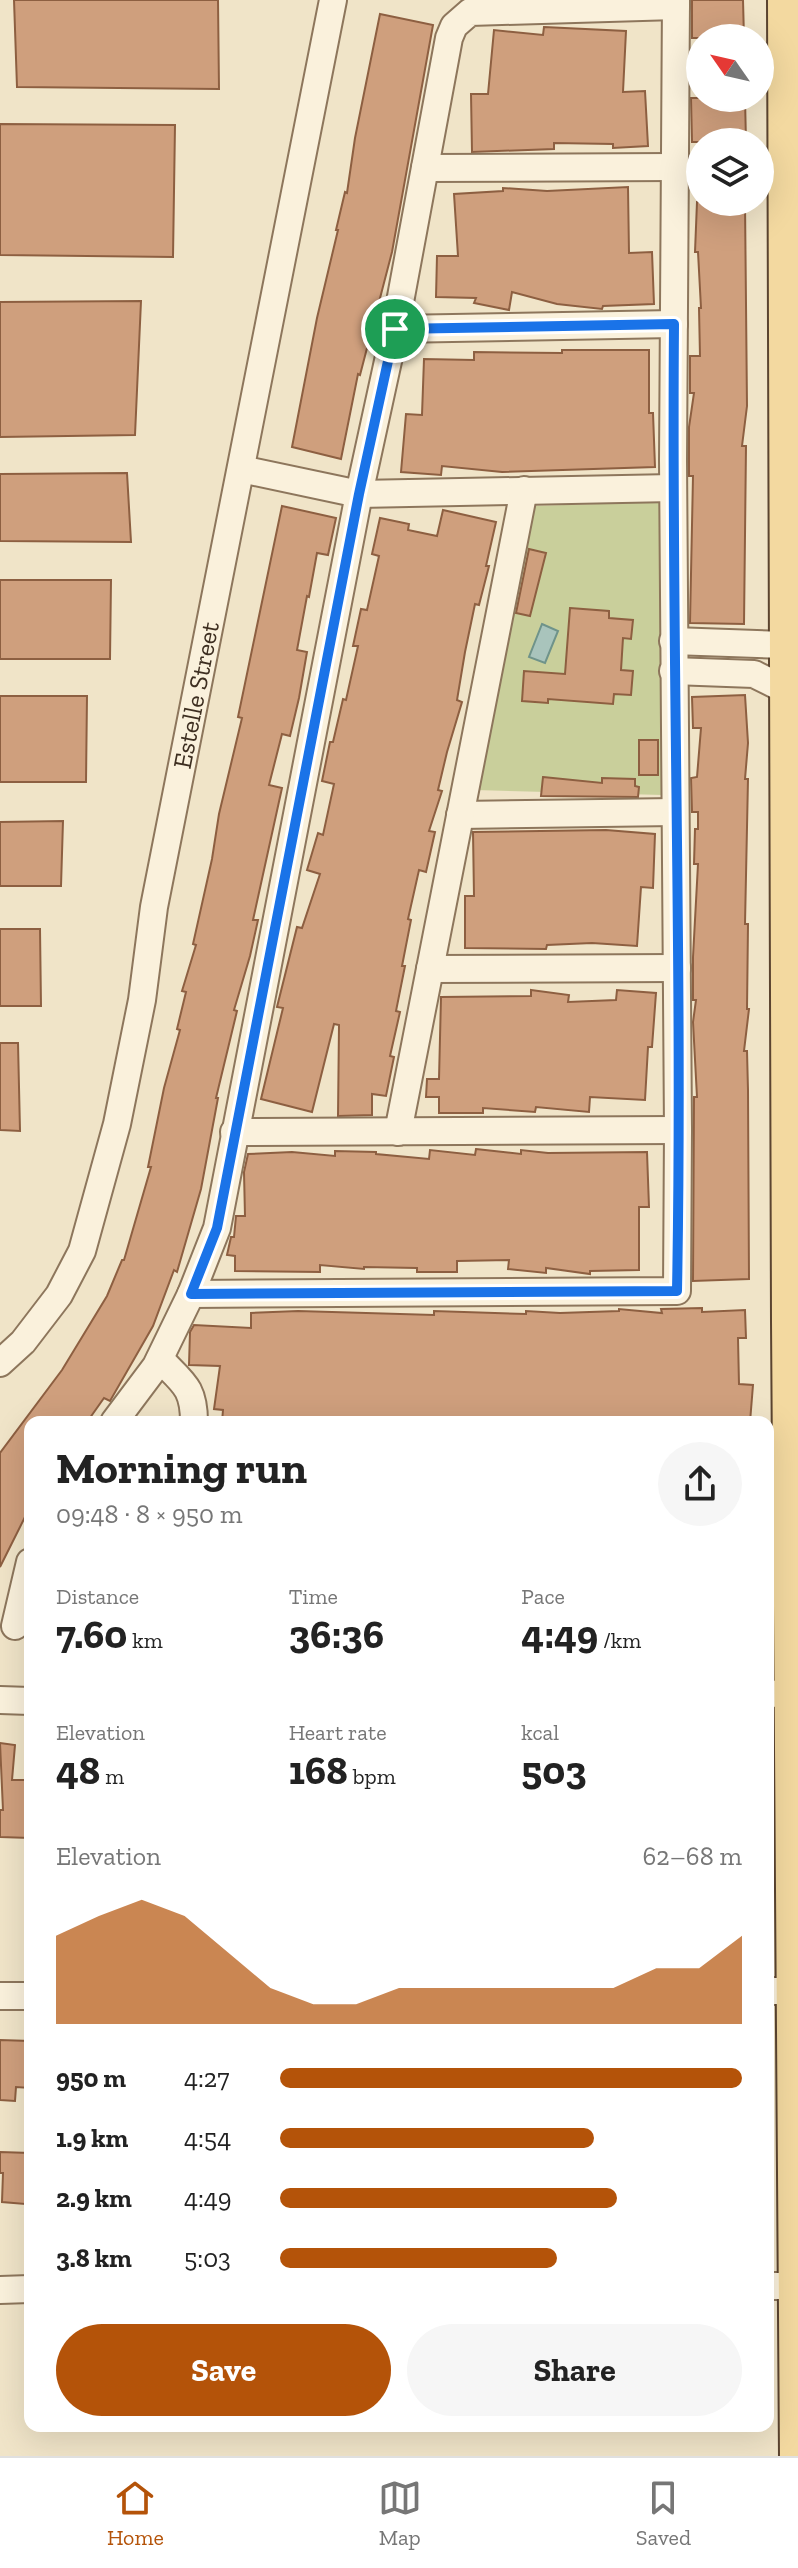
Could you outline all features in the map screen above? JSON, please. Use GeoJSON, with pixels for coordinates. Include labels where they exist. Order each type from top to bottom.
{"type":"FeatureCollection","features":[{"type":"Feature","properties":{"kind":"main road"},"geometry":{"type":"LineString","coordinates":[[784,0],[788,1694],[781,1991],[787,2287],[796,2456]]}},
{"type":"Feature","properties":{"kind":"main road"},"geometry":{"type":"LineString","coordinates":[[788,1322],[798,1397]]}},
{"type":"Feature","properties":{"kind":"street","name":"Estelle Street"},"geometry":{"type":"LineString","coordinates":[[0,1363],[23,1342],[59,1295],[82,1251],[117,1124],[142,1000],[154,907],[333,0]]}},
{"type":"Feature","properties":{"kind":"street"},"geometry":{"type":"LineString","coordinates":[[118,1416],[160,1359],[191,1294],[217,1228],[359,494],[395,329],[449,38],[454,26],[470,12],[676,3],[673,671],[677,1291],[191,1294]]}},
{"type":"Feature","properties":{"kind":"street"},"geometry":{"type":"LineString","coordinates":[[425,168],[675,167]]}},
{"type":"Feature","properties":{"kind":"street"},"geometry":{"type":"LineString","coordinates":[[395,329],[674,324]]}},
{"type":"Feature","properties":{"kind":"street"},"geometry":{"type":"LineString","coordinates":[[241,469],[359,494],[673,488]]}},
{"type":"Feature","properties":{"kind":"street"},"geometry":{"type":"LineString","coordinates":[[398,1132],[524,490]]}},
{"type":"Feature","properties":{"kind":"street"},"geometry":{"type":"LineString","coordinates":[[673,641],[785,645]]}},
{"type":"Feature","properties":{"kind":"street"},"geometry":{"type":"LineString","coordinates":[[673,671],[754,674],[786,690]]}},
{"type":"Feature","properties":{"kind":"street"},"geometry":{"type":"LineString","coordinates":[[460,815],[675,812]]}},
{"type":"Feature","properties":{"kind":"street"},"geometry":{"type":"LineString","coordinates":[[430,969],[677,968]]}},
{"type":"Feature","properties":{"kind":"street"},"geometry":{"type":"LineString","coordinates":[[234,1132],[678,1130]]}},
{"type":"Feature","properties":{"kind":"street"},"geometry":{"type":"LineString","coordinates":[[160,1359],[194,1400],[194,1416]]}},
{"type":"Feature","properties":{"kind":"street"},"geometry":{"type":"LineString","coordinates":[[15,1626],[24,1588]]}},
{"type":"Feature","properties":{"kind":"street"},"geometry":{"type":"LineString","coordinates":[[0,1700],[24,1701]]}},
{"type":"Feature","properties":{"kind":"street"},"geometry":{"type":"LineString","coordinates":[[0,1996],[24,1996]]}},
{"type":"Feature","properties":{"kind":"street"},"geometry":{"type":"LineString","coordinates":[[0,2290],[24,2289]]}},
{"type":"Feature","properties":{"kind":"green space"},"geometry":{"type":"Polygon","coordinates":[[[664,502],[663,795],[475,790],[531,506],[664,502]]]}},
{"type":"Feature","properties":{"kind":"water"},"geometry":{"type":"Polygon","coordinates":[[[542,624],[558,631],[545,663],[529,657],[542,624]]]}},
{"type":"Feature","properties":{"kind":"building"},"geometry":{"type":"Polygon","coordinates":[[[14,0],[218,0],[219,89],[17,87],[14,0]]]}},
{"type":"Feature","properties":{"kind":"building"},"geometry":{"type":"Polygon","coordinates":[[[692,0],[743,0],[744,24],[692,24],[692,0]]]}},
{"type":"Feature","properties":{"kind":"building"},"geometry":{"type":"Polygon","coordinates":[[[380,14],[433,25],[392,252],[358,374],[341,459],[292,447],[336,230],[347,193],[380,14]]]}},
{"type":"Feature","properties":{"kind":"building"},"geometry":{"type":"Polygon","coordinates":[[[544,27],[626,31],[623,92],[645,91],[648,146],[613,148],[613,144],[554,143],[554,149],[472,152],[471,94],[488,94],[494,30],[543,35],[544,27]]]}},
{"type":"Feature","properties":{"kind":"building"},"geometry":{"type":"Polygon","coordinates":[[[691,112],[745,112],[746,128],[692,128],[691,112]]]}},
{"type":"Feature","properties":{"kind":"building"},"geometry":{"type":"Polygon","coordinates":[[[0,124],[175,125],[173,257],[0,255],[0,124]]]}},
{"type":"Feature","properties":{"kind":"building"},"geometry":{"type":"Polygon","coordinates":[[[628,187],[629,253],[652,252],[654,304],[603,306],[602,309],[557,304],[512,292],[509,310],[474,303],[476,298],[436,297],[437,256],[458,256],[454,194],[503,191],[503,188],[547,191],[628,187]]]}},
{"type":"Feature","properties":{"kind":"building"},"geometry":{"type":"Polygon","coordinates":[[[696,216],[745,216],[747,406],[742,446],[746,446],[744,624],[690,623],[693,476],[689,476],[689,427],[694,393],[690,393],[690,356],[700,356],[701,308],[698,252],[695,252],[696,216]]]}},
{"type":"Feature","properties":{"kind":"building"},"geometry":{"type":"Polygon","coordinates":[[[141,301],[135,435],[0,437],[0,302],[141,301]]]}},
{"type":"Feature","properties":{"kind":"building"},"geometry":{"type":"Polygon","coordinates":[[[562,350],[649,350],[649,413],[653,413],[655,467],[502,472],[442,466],[441,475],[401,472],[406,414],[422,415],[424,359],[474,360],[474,352],[562,353],[562,350]]]}},
{"type":"Feature","properties":{"kind":"building"},"geometry":{"type":"Polygon","coordinates":[[[127,473],[131,542],[0,541],[0,474],[127,473]]]}},
{"type":"Feature","properties":{"kind":"building"},"geometry":{"type":"Polygon","coordinates":[[[282,506],[336,518],[328,555],[317,553],[307,596],[297,650],[307,652],[299,698],[290,736],[282,734],[269,785],[282,788],[253,920],[258,920],[234,1010],[237,1011],[216,1098],[201,1189],[177,1272],[174,1270],[153,1326],[110,1401],[104,1398],[91,1416],[28,1416],[62,1370],[107,1296],[124,1260],[151,1167],[148,1167],[164,1088],[180,1030],[177,1029],[186,992],[182,991],[196,945],[193,944],[219,814],[242,718],[238,717],[282,506]]]}},
{"type":"Feature","properties":{"kind":"building"},"geometry":{"type":"Polygon","coordinates":[[[443,510],[496,522],[486,566],[489,566],[479,605],[475,604],[465,652],[457,700],[462,702],[438,790],[442,791],[429,831],[435,832],[426,872],[419,870],[408,919],[411,920],[402,966],[405,966],[396,1011],[400,1012],[390,1056],[394,1057],[386,1096],[372,1094],[372,1115],[338,1116],[339,1025],[334,1024],[312,1112],[261,1099],[283,1008],[277,1007],[297,927],[302,928],[320,874],[307,870],[318,833],[323,835],[334,784],[322,781],[330,742],[333,742],[343,699],[346,700],[358,646],[353,646],[361,609],[367,610],[379,556],[372,554],[380,518],[409,524],[408,530],[437,536],[443,510]]]}},
{"type":"Feature","properties":{"kind":"building"},"geometry":{"type":"Polygon","coordinates":[[[529,549],[546,553],[530,616],[516,613],[529,549]]]}},
{"type":"Feature","properties":{"kind":"building"},"geometry":{"type":"Polygon","coordinates":[[[0,580],[111,580],[110,659],[0,659],[0,580]]]}},
{"type":"Feature","properties":{"kind":"building"},"geometry":{"type":"Polygon","coordinates":[[[570,608],[609,611],[609,618],[633,620],[631,639],[623,638],[621,670],[633,671],[631,695],[614,694],[613,704],[548,699],[548,703],[522,701],[524,671],[565,674],[570,608]]]}},
{"type":"Feature","properties":{"kind":"building"},"geometry":{"type":"Polygon","coordinates":[[[745,695],[748,743],[745,779],[748,779],[745,924],[748,924],[749,1009],[744,1051],[747,1051],[748,1090],[749,1279],[693,1281],[694,1097],[697,1097],[693,957],[698,864],[694,864],[695,829],[698,829],[698,812],[692,812],[691,778],[697,777],[701,728],[693,728],[692,697],[745,695]]]}},
{"type":"Feature","properties":{"kind":"building"},"geometry":{"type":"Polygon","coordinates":[[[0,696],[87,696],[86,782],[0,782],[0,696]]]}},
{"type":"Feature","properties":{"kind":"building"},"geometry":{"type":"Polygon","coordinates":[[[639,740],[658,740],[658,775],[639,775],[639,740]]]}},
{"type":"Feature","properties":{"kind":"building"},"geometry":{"type":"Polygon","coordinates":[[[543,777],[602,783],[602,778],[635,779],[635,786],[639,787],[638,797],[541,796],[543,777]]]}},
{"type":"Feature","properties":{"kind":"building"},"geometry":{"type":"Polygon","coordinates":[[[63,821],[61,886],[0,886],[0,822],[63,821]]]}},
{"type":"Feature","properties":{"kind":"building"},"geometry":{"type":"Polygon","coordinates":[[[606,830],[655,834],[653,888],[641,887],[637,946],[592,943],[547,945],[546,949],[465,948],[465,896],[474,896],[473,832],[606,830]]]}},
{"type":"Feature","properties":{"kind":"building"},"geometry":{"type":"Polygon","coordinates":[[[0,929],[40,929],[41,1006],[0,1006],[0,929]]]}},
{"type":"Feature","properties":{"kind":"building"},"geometry":{"type":"Polygon","coordinates":[[[531,990],[569,995],[568,1002],[616,1000],[617,990],[656,993],[652,1047],[648,1047],[645,1100],[590,1097],[589,1112],[536,1107],[535,1112],[483,1108],[483,1113],[439,1113],[439,1097],[426,1097],[427,1079],[439,1079],[441,997],[531,996],[531,990]]]}},
{"type":"Feature","properties":{"kind":"building"},"geometry":{"type":"Polygon","coordinates":[[[0,1043],[18,1043],[20,1131],[0,1130],[0,1043]]]}},
{"type":"Feature","properties":{"kind":"building"},"geometry":{"type":"Polygon","coordinates":[[[476,1149],[521,1154],[521,1150],[548,1153],[647,1152],[649,1207],[639,1207],[639,1270],[590,1271],[590,1274],[546,1268],[546,1273],[508,1269],[509,1260],[457,1261],[457,1272],[320,1265],[320,1272],[235,1271],[235,1256],[227,1255],[231,1237],[234,1237],[236,1216],[245,1216],[244,1172],[248,1154],[292,1152],[335,1156],[335,1151],[376,1152],[429,1159],[430,1150],[475,1155],[476,1149]]]}},
{"type":"Feature","properties":{"kind":"building"},"geometry":{"type":"Polygon","coordinates":[[[702,1308],[702,1312],[745,1310],[746,1338],[738,1338],[739,1384],[753,1385],[750,1416],[222,1416],[223,1410],[214,1409],[220,1366],[189,1365],[190,1332],[194,1325],[251,1328],[251,1313],[298,1311],[434,1315],[434,1311],[526,1314],[526,1311],[560,1313],[619,1309],[662,1313],[661,1309],[702,1308]]]}},
{"type":"Feature","properties":{"kind":"building"},"geometry":{"type":"Polygon","coordinates":[[[24,1421],[24,1519],[0,1567],[0,1453],[24,1421]]]}},
{"type":"Feature","properties":{"kind":"building"},"geometry":{"type":"Polygon","coordinates":[[[0,1743],[15,1745],[12,1780],[24,1780],[24,1838],[0,1837],[0,1810],[3,1810],[0,1743]]]}},
{"type":"Feature","properties":{"kind":"building"},"geometry":{"type":"Polygon","coordinates":[[[0,2040],[24,2041],[24,2088],[16,2087],[15,2101],[0,2100],[0,2040]]]}},
{"type":"Feature","properties":{"kind":"building"},"geometry":{"type":"Polygon","coordinates":[[[0,2152],[24,2153],[24,2204],[2,2202],[3,2173],[0,2173],[0,2152]]]}},
{"type":"Feature","properties":{"kind":"route"},"geometry":{"type":"LineString","coordinates":[[674,324],[677,1291],[191,1294],[217,1228],[359,494],[395,329],[674,324]]}}]}
